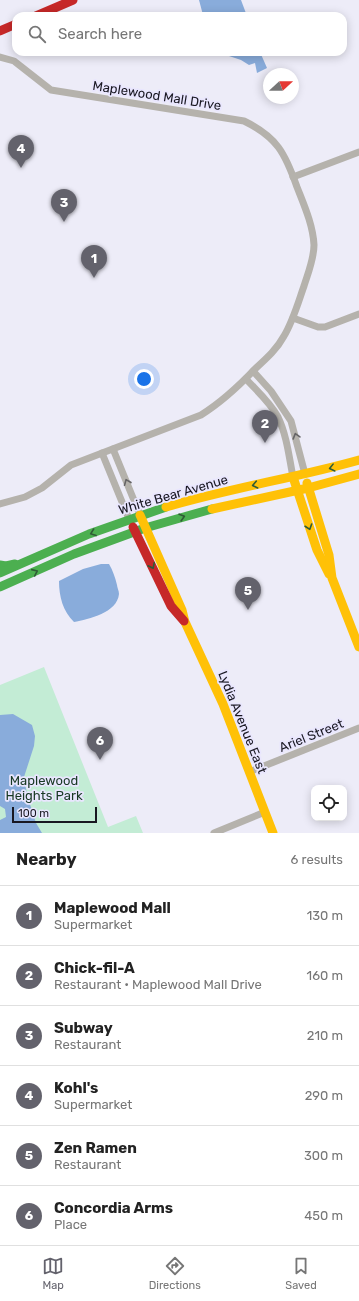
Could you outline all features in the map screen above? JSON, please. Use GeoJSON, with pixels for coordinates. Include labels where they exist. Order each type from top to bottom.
{"type":"FeatureCollection","features":[{"type":"Feature","properties":{"kind":"street"},"geometry":{"type":"LineString","coordinates":[[45,12],[73,0]]}},
{"type":"Feature","properties":{"kind":"street"},"geometry":{"type":"LineString","coordinates":[[0,31],[12,26]]}},
{"type":"Feature","properties":{"kind":"street","name":"Maplewood Mall Drive"},"geometry":{"type":"LineString","coordinates":[[0,57],[14,61],[50,90],[244,121],[258,128],[275,142],[282,151],[294,177],[312,227],[314,245],[312,260],[285,335],[276,349],[216,406],[201,415],[71,465],[42,488],[25,497],[0,504]]}},
{"type":"Feature","properties":{"kind":"street"},"geometry":{"type":"LineString","coordinates":[[294,177],[359,152]]}},
{"type":"Feature","properties":{"kind":"street"},"geometry":{"type":"LineString","coordinates":[[292,318],[318,327],[325,327],[359,314]]}},
{"type":"Feature","properties":{"kind":"street"},"geometry":{"type":"LineString","coordinates":[[253,372],[271,391],[291,421],[308,488],[329,555],[332,578]]}},
{"type":"Feature","properties":{"kind":"street"},"geometry":{"type":"LineString","coordinates":[[246,379],[266,401],[277,416],[284,432],[293,477],[320,558],[332,578],[359,647]]}},
{"type":"Feature","properties":{"kind":"street"},"geometry":{"type":"LineString","coordinates":[[113,449],[140,515]]}},
{"type":"Feature","properties":{"kind":"street"},"geometry":{"type":"LineString","coordinates":[[102,453],[129,519]]}},
{"type":"Feature","properties":{"kind":"street","name":"White Bear Avenue"},"geometry":{"type":"LineString","coordinates":[[0,573],[72,540],[140,515],[221,492],[293,477],[359,460]]}},
{"type":"Feature","properties":{"kind":"street","name":"White Bear Avenue"},"geometry":{"type":"LineString","coordinates":[[0,587],[74,554],[145,528],[227,505],[308,488],[359,474]]}},
{"type":"Feature","properties":{"kind":"street","name":"Lydia Avenue East"},"geometry":{"type":"LineString","coordinates":[[140,515],[182,610],[185,622],[218,693],[273,833]]}},
{"type":"Feature","properties":{"kind":"street","name":"Lydia Avenue East"},"geometry":{"type":"LineString","coordinates":[[129,519],[171,606],[185,622]]}},
{"type":"Feature","properties":{"kind":"street"},"geometry":{"type":"LineString","coordinates":[[0,565],[6,566],[26,561]]}},
{"type":"Feature","properties":{"kind":"street","name":"Ariel Street"},"geometry":{"type":"LineString","coordinates":[[249,772],[359,728]]}},
{"type":"Feature","properties":{"kind":"street"},"geometry":{"type":"LineString","coordinates":[[214,833],[265,812]]}},
{"type":"Feature","properties":{"kind":"green space","name":"Maplewood Heights Park"},"geometry":{"type":"Polygon","coordinates":[[[44,667],[108,827],[136,816],[143,833],[0,833],[0,685],[44,667]]]}},
{"type":"Feature","properties":{"kind":"water"},"geometry":{"type":"Polygon","coordinates":[[[199,0],[241,0],[246,12],[202,12],[199,0]]]}},
{"type":"Feature","properties":{"kind":"water"},"geometry":{"type":"Polygon","coordinates":[[[229,56],[262,56],[267,68],[263,68],[263,70],[257,73],[255,63],[249,65],[241,60],[229,56]]]}},
{"type":"Feature","properties":{"kind":"water"},"geometry":{"type":"Polygon","coordinates":[[[101,564],[109,564],[113,572],[119,593],[117,601],[113,606],[101,614],[74,622],[70,618],[62,603],[59,581],[83,569],[101,564]]]}},
{"type":"Feature","properties":{"kind":"water"},"geometry":{"type":"Polygon","coordinates":[[[13,714],[32,725],[35,736],[34,746],[24,777],[27,795],[36,823],[42,833],[0,833],[0,820],[6,817],[5,809],[0,806],[0,715],[13,714]]]}},
{"type":"Feature","properties":{"kind":"traffic: fast"},"geometry":{"type":"LineString","coordinates":[[0,573],[89,534],[166,507]]}},
{"type":"Feature","properties":{"kind":"traffic: fast"},"geometry":{"type":"LineString","coordinates":[[0,587],[74,554],[145,528],[212,509]]}},
{"type":"Feature","properties":{"kind":"traffic: fast"},"geometry":{"type":"LineString","coordinates":[[0,565],[6,566],[15,564]]}},
{"type":"Feature","properties":{"kind":"traffic: slow"},"geometry":{"type":"LineString","coordinates":[[166,507],[214,494],[359,460]]}},
{"type":"Feature","properties":{"kind":"traffic: slow"},"geometry":{"type":"LineString","coordinates":[[212,509],[308,488],[359,474]]}},
{"type":"Feature","properties":{"kind":"traffic: slow"},"geometry":{"type":"LineString","coordinates":[[293,477],[317,550],[329,574]]}},
{"type":"Feature","properties":{"kind":"traffic: slow"},"geometry":{"type":"LineString","coordinates":[[307,483],[329,555],[332,578],[359,647]]}},
{"type":"Feature","properties":{"kind":"traffic: slow"},"geometry":{"type":"LineString","coordinates":[[140,515],[182,610],[185,622],[223,704],[273,833]]}},
{"type":"Feature","properties":{"kind":"traffic: jam"},"geometry":{"type":"LineString","coordinates":[[45,12],[73,0]]}},
{"type":"Feature","properties":{"kind":"traffic: jam"},"geometry":{"type":"LineString","coordinates":[[0,31],[12,26]]}},
{"type":"Feature","properties":{"kind":"traffic: jam"},"geometry":{"type":"LineString","coordinates":[[133,527],[171,606],[184,621]]}},
{"type":"Feature","properties":{"kind":"place","name":"Kohl's"},"geometry":{"type":"Point","coordinates":[21,168]}},
{"type":"Feature","properties":{"kind":"place","name":"Subway"},"geometry":{"type":"Point","coordinates":[64,222]}},
{"type":"Feature","properties":{"kind":"place","name":"Maplewood Mall"},"geometry":{"type":"Point","coordinates":[94,278]}},
{"type":"Feature","properties":{"kind":"place","name":"Chick-fil-A"},"geometry":{"type":"Point","coordinates":[265,443]}},
{"type":"Feature","properties":{"kind":"place","name":"Zen Ramen"},"geometry":{"type":"Point","coordinates":[248,610]}},
{"type":"Feature","properties":{"kind":"place","name":"Concordia Arms"},"geometry":{"type":"Point","coordinates":[100,760]}}]}
